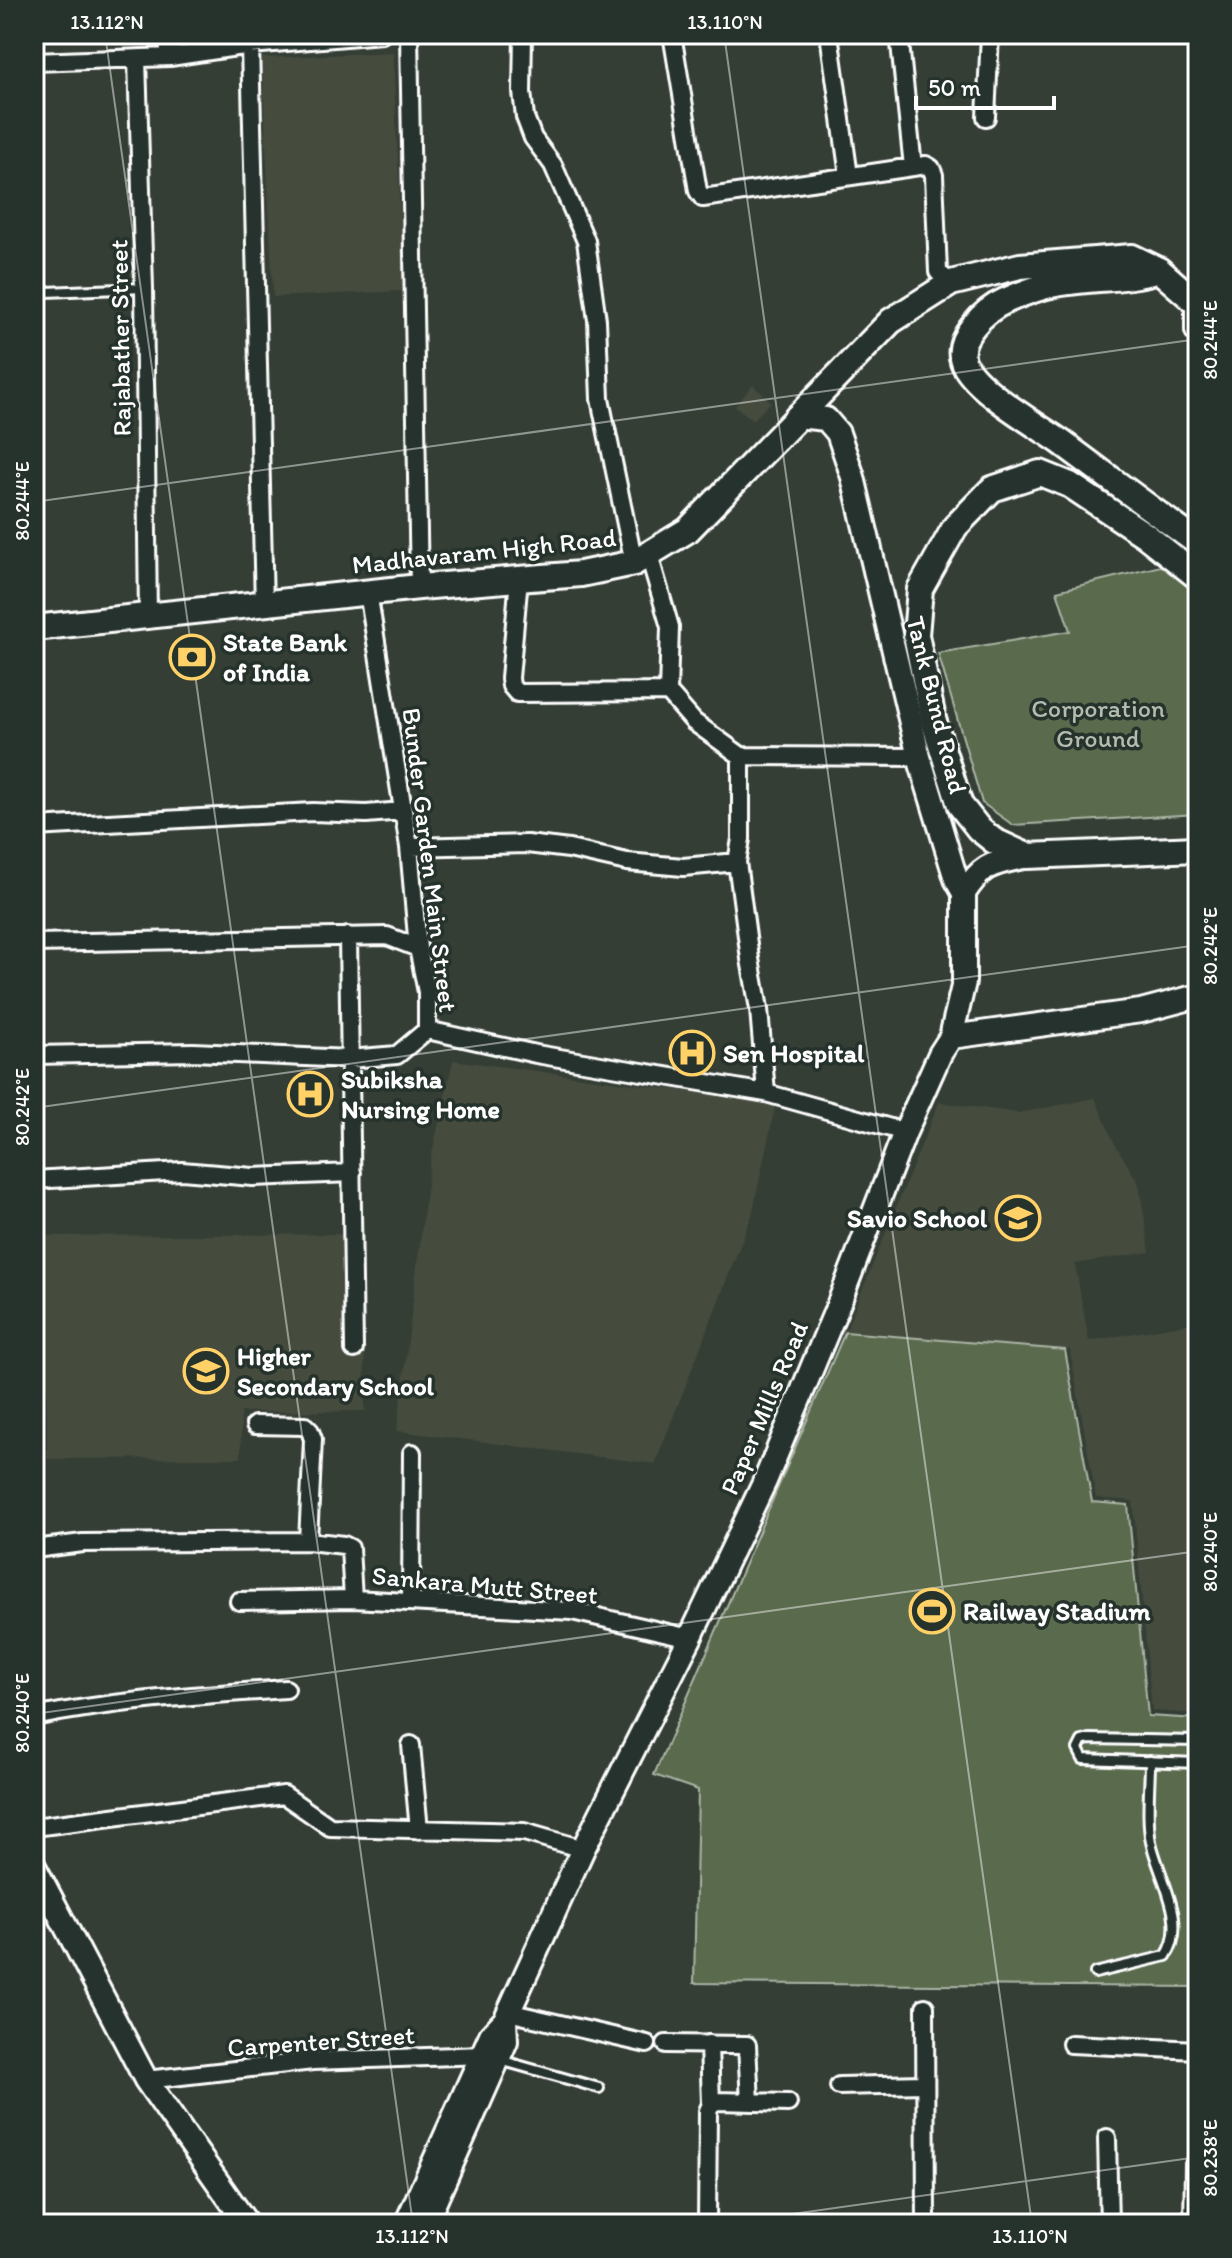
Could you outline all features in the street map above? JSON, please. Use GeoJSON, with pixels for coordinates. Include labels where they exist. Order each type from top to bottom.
{"type":"FeatureCollection","features":[{"type":"Feature","properties":{"kind":"main road"},"geometry":{"type":"LineString","coordinates":[[951,283],[1020,266],[1132,257],[1159,270],[1196,301],[1198,330]]}},
{"type":"Feature","properties":{"kind":"main road"},"geometry":{"type":"LineString","coordinates":[[1159,270],[1137,277],[1066,282],[1030,290],[1001,302],[968,334],[962,346],[963,360],[970,374],[1012,409],[1198,543]]}},
{"type":"Feature","properties":{"kind":"main road","name":"Madhavaram High Road"},"geometry":{"type":"LineString","coordinates":[[34,628],[368,592],[581,574],[641,559],[688,530],[857,354],[899,315],[951,283]]}},
{"type":"Feature","properties":{"kind":"main road","name":"Tank Bund Road"},"geometry":{"type":"LineString","coordinates":[[797,416],[826,419],[838,433],[853,477],[919,757],[956,879],[964,893],[964,982],[951,1037]]}},
{"type":"Feature","properties":{"kind":"main road"},"geometry":{"type":"LineString","coordinates":[[1027,856],[994,841],[979,829],[960,805],[933,719],[916,635],[920,589],[955,527],[992,489],[1040,473],[1070,485],[1145,535],[1198,577]]}},
{"type":"Feature","properties":{"kind":"main road"},"geometry":{"type":"LineString","coordinates":[[964,893],[978,872],[988,866],[1027,856],[1198,849]]}},
{"type":"Feature","properties":{"kind":"main road"},"geometry":{"type":"LineString","coordinates":[[951,1037],[1141,1011],[1198,996]]}},
{"type":"Feature","properties":{"kind":"main road","name":"Paper Mills Road"},"geometry":{"type":"LineString","coordinates":[[406,2224],[491,2057],[506,2041],[507,2016],[583,1849],[765,1481],[839,1303],[905,1132],[940,1054],[951,1037]]}},
{"type":"Feature","properties":{"kind":"main road"},"geometry":{"type":"LineString","coordinates":[[34,1866],[146,2080],[247,2224]]}},
{"type":"Feature","properties":{"kind":"main road","name":"Paper Mills Road"},"geometry":{"type":"LineString","coordinates":[[425,2224],[491,2057]]}},
{"type":"Feature","properties":{"kind":"street"},"geometry":{"type":"LineString","coordinates":[[167,34],[170,57]]}},
{"type":"Feature","properties":{"kind":"street"},"geometry":{"type":"LineString","coordinates":[[34,62],[170,57],[328,36],[382,34]]}},
{"type":"Feature","properties":{"kind":"street"},"geometry":{"type":"LineString","coordinates":[[409,34],[419,587]]}},
{"type":"Feature","properties":{"kind":"street"},"geometry":{"type":"LineString","coordinates":[[523,34],[525,117],[533,138],[553,165],[586,241],[597,320],[600,399],[641,559],[670,627],[668,692],[694,722],[741,756],[919,757]]}},
{"type":"Feature","properties":{"kind":"street"},"geometry":{"type":"LineString","coordinates":[[672,34],[698,191],[703,198],[926,165],[934,175],[938,272],[951,283]]}},
{"type":"Feature","properties":{"kind":"street"},"geometry":{"type":"LineString","coordinates":[[829,34],[849,176]]}},
{"type":"Feature","properties":{"kind":"street"},"geometry":{"type":"LineString","coordinates":[[899,34],[913,167]]}},
{"type":"Feature","properties":{"kind":"street"},"geometry":{"type":"LineString","coordinates":[[986,117],[990,34]]}},
{"type":"Feature","properties":{"kind":"street"},"geometry":{"type":"LineString","coordinates":[[250,45],[264,605]]}},
{"type":"Feature","properties":{"kind":"street","name":"Rajabather Street"},"geometry":{"type":"LineString","coordinates":[[137,59],[144,288],[148,617]]}},
{"type":"Feature","properties":{"kind":"street"},"geometry":{"type":"LineString","coordinates":[[519,578],[510,678],[511,686],[517,693],[668,692]]}},
{"type":"Feature","properties":{"kind":"street","name":"Bunder Garden Main Street"},"geometry":{"type":"LineString","coordinates":[[368,592],[409,847],[418,948],[427,992],[427,1030],[536,1054],[766,1093],[905,1132]]}},
{"type":"Feature","properties":{"kind":"street"},"geometry":{"type":"LineString","coordinates":[[741,756],[741,839],[737,862],[759,1009],[766,1093]]}},
{"type":"Feature","properties":{"kind":"street"},"geometry":{"type":"LineString","coordinates":[[34,827],[313,812],[366,814],[403,811]]}},
{"type":"Feature","properties":{"kind":"street"},"geometry":{"type":"LineString","coordinates":[[409,847],[514,843],[569,849],[627,862],[683,867],[737,862]]}},
{"type":"Feature","properties":{"kind":"street"},"geometry":{"type":"LineString","coordinates":[[348,936],[354,1349]]}},
{"type":"Feature","properties":{"kind":"street"},"geometry":{"type":"LineString","coordinates":[[34,943],[387,936],[418,948]]}},
{"type":"Feature","properties":{"kind":"street"},"geometry":{"type":"LineString","coordinates":[[34,1055],[193,1052],[349,1059],[397,1055],[427,1030]]}},
{"type":"Feature","properties":{"kind":"street"},"geometry":{"type":"LineString","coordinates":[[34,1180],[182,1171],[253,1177],[352,1173]]}},
{"type":"Feature","properties":{"kind":"street"},"geometry":{"type":"LineString","coordinates":[[255,1425],[305,1426],[310,1431],[313,1439],[308,1541]]}},
{"type":"Feature","properties":{"kind":"street"},"geometry":{"type":"LineString","coordinates":[[411,1602],[412,1453]]}},
{"type":"Feature","properties":{"kind":"street","name":"Sankara Mutt Street"},"geometry":{"type":"LineString","coordinates":[[34,1549],[83,1543],[308,1541],[350,1548],[353,1599],[572,1611],[690,1638]]}},
{"type":"Feature","properties":{"kind":"street"},"geometry":{"type":"LineString","coordinates":[[239,1601],[353,1599]]}},
{"type":"Feature","properties":{"kind":"street"},"geometry":{"type":"LineString","coordinates":[[34,1717],[82,1707],[286,1689]]}},
{"type":"Feature","properties":{"kind":"street"},"geometry":{"type":"LineString","coordinates":[[411,1745],[419,1830]]}},
{"type":"Feature","properties":{"kind":"street"},"geometry":{"type":"LineString","coordinates":[[34,1827],[284,1795],[330,1827],[524,1832],[583,1849]]}},
{"type":"Feature","properties":{"kind":"street"},"geometry":{"type":"LineString","coordinates":[[925,2007],[926,2224]]}},
{"type":"Feature","properties":{"kind":"street"},"geometry":{"type":"LineString","coordinates":[[507,2016],[647,2044]]}},
{"type":"Feature","properties":{"kind":"street"},"geometry":{"type":"LineString","coordinates":[[666,2044],[747,2045],[750,2102]]}},
{"type":"Feature","properties":{"kind":"street"},"geometry":{"type":"LineString","coordinates":[[707,2224],[708,2111],[711,2104],[709,2044]]}},
{"type":"Feature","properties":{"kind":"street"},"geometry":{"type":"LineString","coordinates":[[1071,2044],[1198,2050]]}},
{"type":"Feature","properties":{"kind":"street","name":"Carpenter Street"},"geometry":{"type":"LineString","coordinates":[[146,2080],[313,2061],[491,2057]]}},
{"type":"Feature","properties":{"kind":"street"},"geometry":{"type":"LineString","coordinates":[[839,2086],[924,2084]]}},
{"type":"Feature","properties":{"kind":"street"},"geometry":{"type":"LineString","coordinates":[[711,2104],[718,2101],[788,2103]]}},
{"type":"Feature","properties":{"kind":"street"},"geometry":{"type":"LineString","coordinates":[[1107,2138],[1109,2224]]}},
{"type":"Feature","properties":{"kind":"street"},"geometry":{"type":"LineString","coordinates":[[1193,2224],[1194,2165]]}},
{"type":"Feature","properties":{"kind":"lane"},"geometry":{"type":"LineString","coordinates":[[46,292],[144,288]]}},
{"type":"Feature","properties":{"kind":"lane"},"geometry":{"type":"LineString","coordinates":[[1198,1741],[1089,1739],[1078,1745],[1079,1755],[1083,1759],[1198,1763]]}},
{"type":"Feature","properties":{"kind":"lane"},"geometry":{"type":"LineString","coordinates":[[1095,1973],[1166,1956],[1174,1944],[1173,1913],[1151,1841],[1150,1761]]}},
{"type":"Feature","properties":{"kind":"lane"},"geometry":{"type":"LineString","coordinates":[[491,2057],[599,2088]]}},
{"type":"Feature","properties":{"kind":"shaded area"},"geometry":{"type":"Polygon","coordinates":[[[393,52],[404,291],[273,297],[262,58],[393,52]]]}},
{"type":"Feature","properties":{"kind":"shaded area"},"geometry":{"type":"Polygon","coordinates":[[[753,385],[771,402],[753,420],[735,406],[753,385]]]}},
{"type":"Feature","properties":{"kind":"shaded area"},"geometry":{"type":"Polygon","coordinates":[[[453,1060],[776,1103],[752,1215],[655,1464],[397,1431],[429,1167],[453,1060]]]}},
{"type":"Feature","properties":{"kind":"shaded area","name":"Savio School"},"geometry":{"type":"Polygon","coordinates":[[[1095,1098],[1114,1142],[1139,1184],[1150,1252],[1075,1264],[1089,1341],[1198,1322],[1198,1714],[1152,1711],[1133,1501],[1096,1498],[1070,1350],[845,1332],[939,1102],[1019,1113],[1095,1098]]]}},
{"type":"Feature","properties":{"kind":"shaded area","name":"Higher Secondary School"},"geometry":{"type":"Polygon","coordinates":[[[364,1234],[365,1411],[241,1412],[241,1458],[47,1459],[46,1332],[34,1331],[34,1236],[364,1234]]]}},
{"type":"Feature","properties":{"kind":"green space","name":"Corporation Ground"},"geometry":{"type":"Polygon","coordinates":[[[1173,563],[1198,594],[1198,814],[1013,825],[982,803],[938,653],[1070,631],[1057,591],[1173,563]]]}},
{"type":"Feature","properties":{"kind":"green space","name":"Railway Stadium"},"geometry":{"type":"Polygon","coordinates":[[[845,1332],[1065,1350],[1092,1502],[1128,1505],[1148,1716],[1198,1719],[1198,1987],[694,1983],[698,1790],[654,1775],[845,1332]]]}},
{"type":"Feature","properties":{"kind":"place","name":"State Bank of India"},"geometry":{"type":"Point","coordinates":[192,657]}},
{"type":"Feature","properties":{"kind":"place","name":"Sen Hospital"},"geometry":{"type":"Point","coordinates":[692,1053]}},
{"type":"Feature","properties":{"kind":"place","name":"Subiksha Nursing Home"},"geometry":{"type":"Point","coordinates":[310,1094]}},
{"type":"Feature","properties":{"kind":"place","name":"Savio School"},"geometry":{"type":"Point","coordinates":[1018,1218]}},
{"type":"Feature","properties":{"kind":"place","name":"Higher Secondary School"},"geometry":{"type":"Point","coordinates":[206,1371]}},
{"type":"Feature","properties":{"kind":"place","name":"Railway Stadium"},"geometry":{"type":"Point","coordinates":[932,1611]}}]}
